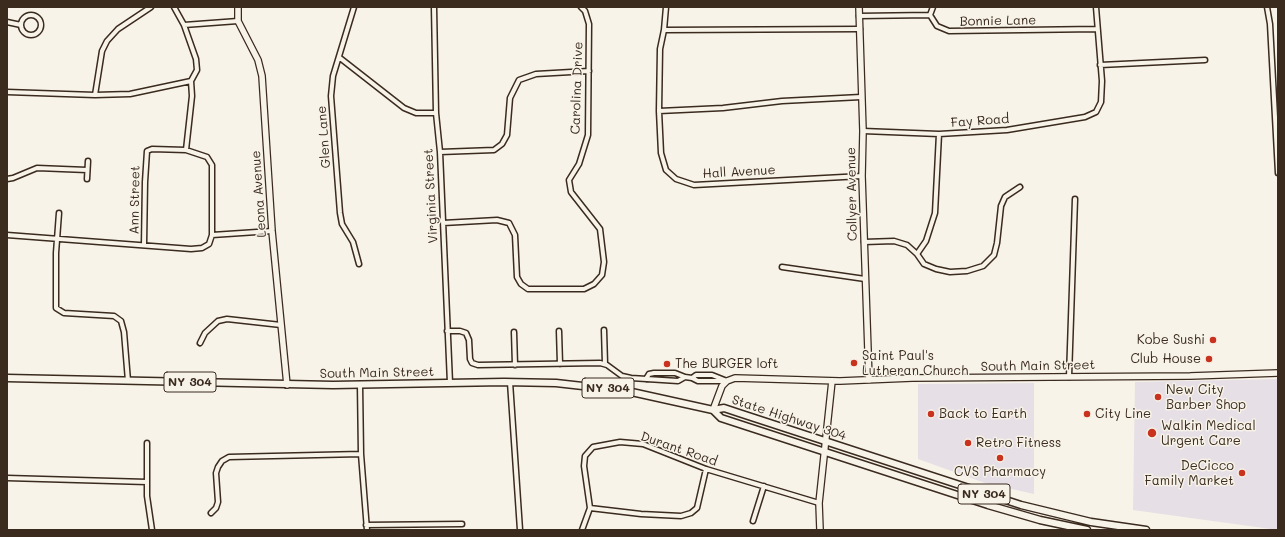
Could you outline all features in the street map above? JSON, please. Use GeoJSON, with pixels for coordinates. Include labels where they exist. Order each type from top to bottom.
{"type":"FeatureCollection","features":[{"type":"Feature","properties":{"kind":"main road","name":"South Main Street"},"geometry":{"type":"LineString","coordinates":[[7,378],[287,385],[510,382],[565,384],[619,390],[668,399],[713,410]]}},
{"type":"Feature","properties":{"kind":"main road","name":"State Highway 304"},"geometry":{"type":"LineString","coordinates":[[713,410],[724,408],[1016,504],[1091,522],[1146,530]]}},
{"type":"Feature","properties":{"kind":"main road","name":"State Highway 304"},"geometry":{"type":"LineString","coordinates":[[713,410],[720,418],[997,508],[1088,530]]}},
{"type":"Feature","properties":{"kind":"street"},"geometry":{"type":"LineString","coordinates":[[95,95],[102,51],[107,41],[118,29],[151,7]]}},
{"type":"Feature","properties":{"kind":"street"},"geometry":{"type":"LineString","coordinates":[[174,7],[184,26],[196,59],[197,70],[191,81],[192,96],[186,150]]}},
{"type":"Feature","properties":{"kind":"street","name":"Leona Avenue"},"geometry":{"type":"LineString","coordinates":[[238,7],[238,21],[258,60],[262,76],[272,231],[287,385]]}},
{"type":"Feature","properties":{"kind":"street","name":"Glen Lane"},"geometry":{"type":"LineString","coordinates":[[354,7],[340,58],[333,76],[331,96],[340,213],[342,224],[353,242],[359,264]]}},
{"type":"Feature","properties":{"kind":"street","name":"Virginia Street"},"geometry":{"type":"LineString","coordinates":[[434,7],[436,113],[440,152],[450,384]]}},
{"type":"Feature","properties":{"kind":"street","name":"Carolina Drive"},"geometry":{"type":"LineString","coordinates":[[442,223],[497,220],[509,223],[515,235],[518,277],[525,288],[584,289],[594,284],[602,275],[604,262],[600,229],[571,192],[569,180],[579,164],[588,135],[589,24],[585,11],[581,7]]}},
{"type":"Feature","properties":{"kind":"street","name":"Hall Avenue"},"geometry":{"type":"LineString","coordinates":[[666,7],[664,30],[660,49],[659,111],[661,153],[666,170],[676,179],[694,185],[862,176]]}},
{"type":"Feature","properties":{"kind":"street","name":"Collyer Avenue"},"geometry":{"type":"LineString","coordinates":[[859,7],[863,131],[862,176],[869,380]]}},
{"type":"Feature","properties":{"kind":"street"},"geometry":{"type":"LineString","coordinates":[[859,16],[930,15],[933,7]]}},
{"type":"Feature","properties":{"kind":"street"},"geometry":{"type":"LineString","coordinates":[[1096,7],[1100,65],[1205,60]]}},
{"type":"Feature","properties":{"kind":"street"},"geometry":{"type":"LineString","coordinates":[[1267,7],[1270,24],[1278,173]]}},
{"type":"Feature","properties":{"kind":"street"},"geometry":{"type":"LineString","coordinates":[[30,15],[38,18],[41,24],[39,31],[32,34],[25,32],[22,25],[24,19],[30,15]]}},
{"type":"Feature","properties":{"kind":"street","name":"Bonnie Lane"},"geometry":{"type":"LineString","coordinates":[[930,15],[937,26],[949,32],[1097,29]]}},
{"type":"Feature","properties":{"kind":"street"},"geometry":{"type":"LineString","coordinates":[[184,26],[238,21]]}},
{"type":"Feature","properties":{"kind":"street"},"geometry":{"type":"LineString","coordinates":[[7,22],[22,25]]}},
{"type":"Feature","properties":{"kind":"street"},"geometry":{"type":"LineString","coordinates":[[664,30],[860,29]]}},
{"type":"Feature","properties":{"kind":"street"},"geometry":{"type":"LineString","coordinates":[[340,58],[404,108],[416,114],[436,113]]}},
{"type":"Feature","properties":{"kind":"street","name":"Fay Road"},"geometry":{"type":"LineString","coordinates":[[863,131],[939,134],[1007,130],[1085,117],[1096,112],[1101,102],[1100,65]]}},
{"type":"Feature","properties":{"kind":"street"},"geometry":{"type":"LineString","coordinates":[[440,152],[494,150],[502,144],[507,135],[510,98],[519,80],[536,74],[588,71]]}},
{"type":"Feature","properties":{"kind":"street"},"geometry":{"type":"LineString","coordinates":[[7,92],[95,95],[130,94],[191,81]]}},
{"type":"Feature","properties":{"kind":"street"},"geometry":{"type":"LineString","coordinates":[[659,111],[723,108],[782,101],[861,97]]}},
{"type":"Feature","properties":{"kind":"street"},"geometry":{"type":"LineString","coordinates":[[917,254],[926,241],[935,213],[939,134]]}},
{"type":"Feature","properties":{"kind":"street","name":"Ann Street"},"geometry":{"type":"LineString","coordinates":[[144,246],[147,151],[152,150],[186,150],[201,154],[210,160],[212,235]]}},
{"type":"Feature","properties":{"kind":"street"},"geometry":{"type":"LineString","coordinates":[[87,179],[88,161]]}},
{"type":"Feature","properties":{"kind":"street"},"geometry":{"type":"LineString","coordinates":[[7,179],[37,168],[87,170]]}},
{"type":"Feature","properties":{"kind":"street"},"geometry":{"type":"LineString","coordinates":[[864,242],[894,242],[907,245],[917,254],[924,264],[936,269],[950,272],[967,271],[982,266],[994,255],[1001,206],[1005,197],[1020,187]]}},
{"type":"Feature","properties":{"kind":"street"},"geometry":{"type":"LineString","coordinates":[[1069,377],[1075,199]]}},
{"type":"Feature","properties":{"kind":"street"},"geometry":{"type":"LineString","coordinates":[[59,213],[56,238],[56,308],[64,314],[114,316],[121,321],[124,332],[128,381]]}},
{"type":"Feature","properties":{"kind":"street"},"geometry":{"type":"LineString","coordinates":[[7,235],[191,249],[202,248],[209,244],[212,235],[272,231]]}},
{"type":"Feature","properties":{"kind":"street"},"geometry":{"type":"LineString","coordinates":[[782,267],[865,279]]}},
{"type":"Feature","properties":{"kind":"street"},"geometry":{"type":"LineString","coordinates":[[200,343],[205,333],[218,321],[227,319],[281,325]]}},
{"type":"Feature","properties":{"kind":"street"},"geometry":{"type":"LineString","coordinates":[[604,330],[605,364]]}},
{"type":"Feature","properties":{"kind":"street"},"geometry":{"type":"LineString","coordinates":[[447,332],[460,331],[466,333],[469,340],[470,359],[474,364],[605,364],[624,377],[646,379]]}},
{"type":"Feature","properties":{"kind":"street"},"geometry":{"type":"LineString","coordinates":[[559,331],[560,364]]}},
{"type":"Feature","properties":{"kind":"street"},"geometry":{"type":"LineString","coordinates":[[514,332],[515,365]]}},
{"type":"Feature","properties":{"kind":"street","name":"South Main Street"},"geometry":{"type":"LineString","coordinates":[[685,378],[677,373],[654,372],[649,374],[646,379],[678,381],[685,378],[692,378],[696,375],[712,375],[727,381],[735,378],[832,381],[912,378],[1278,373]]}},
{"type":"Feature","properties":{"kind":"street"},"geometry":{"type":"LineString","coordinates":[[713,410],[719,392],[727,381]]}},
{"type":"Feature","properties":{"kind":"street"},"geometry":{"type":"LineString","coordinates":[[820,530],[819,503],[832,381]]}},
{"type":"Feature","properties":{"kind":"street"},"geometry":{"type":"LineString","coordinates":[[510,382],[520,530]]}},
{"type":"Feature","properties":{"kind":"street"},"geometry":{"type":"LineString","coordinates":[[360,385],[361,454],[367,530]]}},
{"type":"Feature","properties":{"kind":"street","name":"Durant Road"},"geometry":{"type":"LineString","coordinates":[[582,530],[590,508],[584,466],[585,456],[593,447],[620,442],[643,444],[706,469],[819,503]]}},
{"type":"Feature","properties":{"kind":"street"},"geometry":{"type":"LineString","coordinates":[[147,443],[147,482],[152,530]]}},
{"type":"Feature","properties":{"kind":"street"},"geometry":{"type":"LineString","coordinates":[[211,512],[216,508],[218,502],[216,473],[218,466],[222,461],[229,458],[361,454]]}},
{"type":"Feature","properties":{"kind":"street"},"geometry":{"type":"LineString","coordinates":[[590,508],[681,516],[691,513],[697,508],[706,469]]}},
{"type":"Feature","properties":{"kind":"street"},"geometry":{"type":"LineString","coordinates":[[7,478],[147,482]]}},
{"type":"Feature","properties":{"kind":"street"},"geometry":{"type":"LineString","coordinates":[[753,521],[764,486]]}},
{"type":"Feature","properties":{"kind":"street"},"geometry":{"type":"LineString","coordinates":[[366,525],[462,524]]}},
{"type":"Feature","properties":{"kind":"shaded area"},"geometry":{"type":"Polygon","coordinates":[[[1278,379],[1278,530],[1133,510],[1135,382],[1278,379]]]}},
{"type":"Feature","properties":{"kind":"shaded area"},"geometry":{"type":"Polygon","coordinates":[[[1034,383],[1034,494],[985,483],[918,459],[918,384],[1034,383]]]}},
{"type":"Feature","properties":{"kind":"place","name":"Kobe Sushi"},"geometry":{"type":"Point","coordinates":[1213,340]}},
{"type":"Feature","properties":{"kind":"place","name":"Club House"},"geometry":{"type":"Point","coordinates":[1209,359]}},
{"type":"Feature","properties":{"kind":"place","name":"Saint Paul's Lutheran Church"},"geometry":{"type":"Point","coordinates":[854,363]}},
{"type":"Feature","properties":{"kind":"place","name":"The BURGER loft"},"geometry":{"type":"Point","coordinates":[667,364]}},
{"type":"Feature","properties":{"kind":"place","name":"New City Barber Shop"},"geometry":{"type":"Point","coordinates":[1158,397]}},
{"type":"Feature","properties":{"kind":"place","name":"Back to Earth"},"geometry":{"type":"Point","coordinates":[931,414]}},
{"type":"Feature","properties":{"kind":"place","name":"City Line"},"geometry":{"type":"Point","coordinates":[1087,414]}},
{"type":"Feature","properties":{"kind":"place","name":"Walkin Medical Urgent Care"},"geometry":{"type":"Point","coordinates":[1152,433]}},
{"type":"Feature","properties":{"kind":"place","name":"Retro Fitness"},"geometry":{"type":"Point","coordinates":[968,443]}},
{"type":"Feature","properties":{"kind":"place","name":"CVS Pharmacy"},"geometry":{"type":"Point","coordinates":[1000,458]}},
{"type":"Feature","properties":{"kind":"place","name":"DeCicco Family Market"},"geometry":{"type":"Point","coordinates":[1242,473]}}]}
